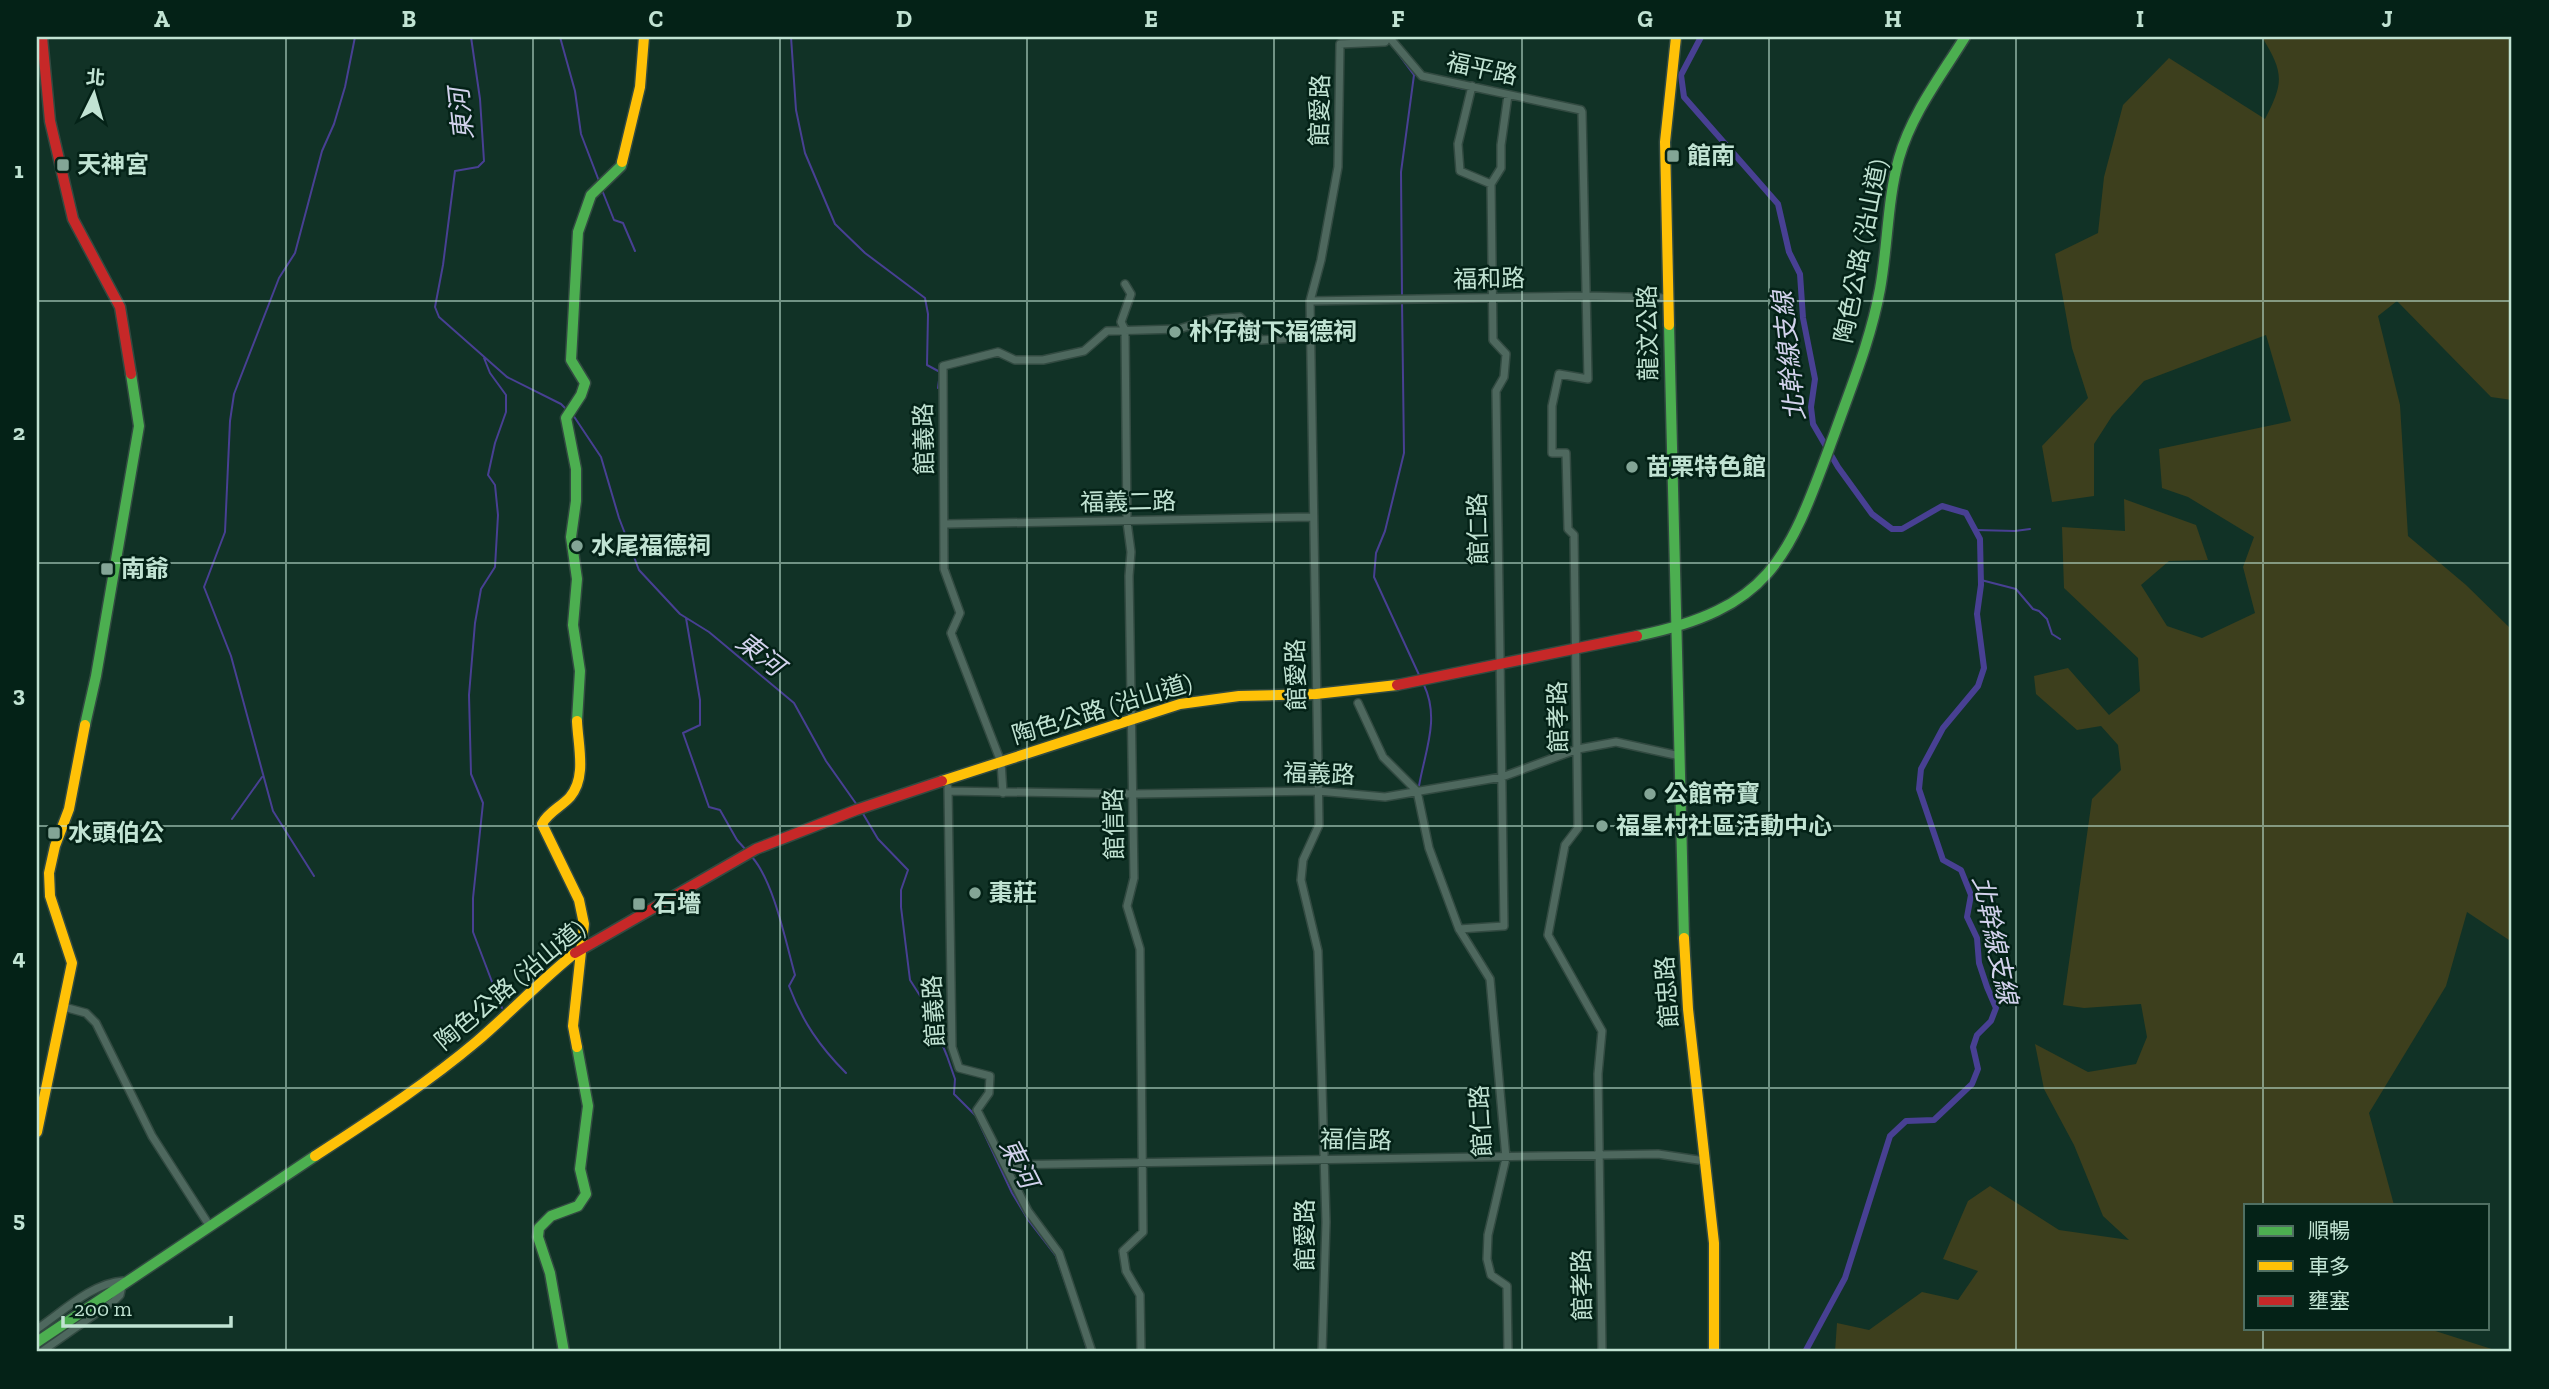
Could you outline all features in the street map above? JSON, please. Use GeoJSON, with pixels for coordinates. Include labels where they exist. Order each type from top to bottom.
{"type":"FeatureCollection","features":[{"type":"Feature","properties":{"kind":"main road"},"geometry":{"type":"LineString","coordinates":[[37,1132],[72,963],[50,896],[50,873],[55,846],[69,810],[96,676],[139,426],[120,307],[73,219],[50,121],[41,37]]}},
{"type":"Feature","properties":{"kind":"main road"},"geometry":{"type":"LineString","coordinates":[[564,1352],[550,1273],[538,1237],[542,1222],[578,1206],[586,1194],[580,1169],[588,1106],[573,1026],[584,924],[579,900],[542,824],[545,818],[568,799],[577,787],[580,774],[577,722],[580,671],[573,625],[577,579],[571,537],[576,501],[576,469],[566,418],[581,395],[585,383],[571,360],[579,232],[588,202],[621,166],[640,88],[644,37]]}},
{"type":"Feature","properties":{"kind":"main road","name":"龍汶公路"},"geometry":{"type":"LineString","coordinates":[[1676,37],[1665,142],[1677,628]]}},
{"type":"Feature","properties":{"kind":"main road","name":"陶色公路 (沿山道)"},"geometry":{"type":"LineString","coordinates":[[37,1342],[123,1281],[408,1096],[477,1041],[541,980],[582,947],[756,849],[856,810],[1132,718],[1200,700],[1239,695],[1316,694],[1384,688],[1677,628],[1705,618],[1737,601],[1770,571],[1782,556],[1804,515],[1864,352],[1880,288],[1891,201],[1906,138],[1965,37]]}},
{"type":"Feature","properties":{"kind":"main road","name":"館忠路"},"geometry":{"type":"LineString","coordinates":[[1677,628],[1686,973],[1714,1243],[1714,1352]]}},
{"type":"Feature","properties":{"kind":"street","name":"福平路"},"geometry":{"type":"LineString","coordinates":[[1389,37],[1422,76],[1582,112]]}},
{"type":"Feature","properties":{"kind":"street","name":"館愛路"},"geometry":{"type":"LineString","coordinates":[[1322,1352],[1326,1222],[1318,951],[1301,880],[1303,860],[1319,825],[1310,302],[1321,260],[1338,167],[1340,44],[1385,42],[1389,37]]}},
{"type":"Feature","properties":{"kind":"street"},"geometry":{"type":"LineString","coordinates":[[1472,86],[1458,144],[1460,171],[1492,184]]}},
{"type":"Feature","properties":{"kind":"street","name":"館仁路"},"geometry":{"type":"LineString","coordinates":[[1459,929],[1504,926],[1496,391],[1504,377],[1506,354],[1493,340],[1492,184],[1501,168],[1501,145],[1508,95]]}},
{"type":"Feature","properties":{"kind":"street","name":"館孝路"},"geometry":{"type":"LineString","coordinates":[[1582,112],[1588,379],[1559,374],[1552,406],[1552,453],[1566,453],[1568,529],[1574,535],[1578,828],[1565,845],[1548,935],[1602,1031],[1598,1074],[1602,1352]]}},
{"type":"Feature","properties":{"kind":"street","name":"館信路"},"geometry":{"type":"LineString","coordinates":[[1125,284],[1131,294],[1121,322],[1125,330],[1128,522],[1131,552],[1129,576],[1134,877],[1127,906],[1140,949],[1143,1231],[1123,1251],[1126,1271],[1140,1295],[1141,1352]]}},
{"type":"Feature","properties":{"kind":"street","name":"福和路"},"geometry":{"type":"LineString","coordinates":[[1310,302],[1586,296],[1669,298]]}},
{"type":"Feature","properties":{"kind":"street"},"geometry":{"type":"LineString","coordinates":[[1125,330],[1179,329],[1212,319],[1240,317],[1261,340],[1309,337]]}},
{"type":"Feature","properties":{"kind":"street","name":"館義路"},"geometry":{"type":"LineString","coordinates":[[1003,793],[1001,762],[951,633],[960,612],[944,569],[943,366],[998,352],[1015,360],[1047,359],[1084,351],[1107,331],[1125,330]]}},
{"type":"Feature","properties":{"kind":"street","name":"福義二路"},"geometry":{"type":"LineString","coordinates":[[945,524],[1312,517]]}},
{"type":"Feature","properties":{"kind":"street"},"geometry":{"type":"LineString","coordinates":[[1358,703],[1383,757],[1417,791]]}},
{"type":"Feature","properties":{"kind":"street","name":"福義路"},"geometry":{"type":"LineString","coordinates":[[948,791],[1133,794],[1318,791],[1385,797],[1502,776],[1578,749],[1616,743],[1680,756]]}},
{"type":"Feature","properties":{"kind":"street","name":"館義路"},"geometry":{"type":"LineString","coordinates":[[948,780],[952,1047],[959,1068],[990,1076],[989,1093],[977,1110],[1028,1211],[1059,1253],[1092,1352]]}},
{"type":"Feature","properties":{"kind":"street","name":"館仁路"},"geometry":{"type":"LineString","coordinates":[[1417,791],[1429,848],[1459,929],[1490,979],[1506,1158],[1488,1235],[1487,1259],[1491,1275],[1507,1286],[1508,1352]]}},
{"type":"Feature","properties":{"kind":"street"},"geometry":{"type":"LineString","coordinates":[[64,1007],[86,1013],[96,1023],[152,1136],[209,1225]]}},
{"type":"Feature","properties":{"kind":"street","name":"福信路"},"geometry":{"type":"LineString","coordinates":[[1005,1165],[1658,1154],[1705,1161]]}},
{"type":"Feature","properties":{"kind":"street"},"geometry":{"type":"LineString","coordinates":[[37,1329],[93,1291],[111,1282],[123,1281],[120,1295],[114,1301],[41,1352]]}},
{"type":"Feature","properties":{"kind":"green space"},"geometry":{"type":"Polygon","coordinates":[[[2262,37],[2512,37],[2512,400],[2491,397],[2397,301],[2378,316],[2400,405],[2408,536],[2466,585],[2512,630],[2512,942],[2467,912],[2446,986],[2369,1113],[2394,1204],[2244,1204],[2244,1330],[2432,1330],[2501,1352],[1835,1352],[1837,1323],[1869,1330],[1922,1292],[1958,1300],[1978,1271],[1943,1259],[1968,1201],[1990,1186],[2059,1230],[2129,1240],[2103,1216],[2074,1145],[2044,1089],[2035,1044],[2088,1072],[2136,1064],[2147,1037],[2141,1004],[2084,1008],[2063,1005],[2092,799],[2121,770],[2118,745],[2101,726],[2077,730],[2036,694],[2034,676],[2068,668],[2109,715],[2140,691],[2138,658],[2064,588],[2062,527],[2125,531],[2124,499],[2196,525],[2208,560],[2169,561],[2141,585],[2167,626],[2202,638],[2255,613],[2243,567],[2254,537],[2188,497],[2162,488],[2159,449],[2291,421],[2266,335],[2144,381],[2112,416],[2094,444],[2094,496],[2052,502],[2042,446],[2088,398],[2072,348],[2055,254],[2098,233],[2104,177],[2123,105],[2169,58],[2265,119],[2278,86],[2278,69],[2262,37]]]}},
{"type":"Feature","properties":{"kind":"waterway"},"geometry":{"type":"LineString","coordinates":[[314,876],[273,811],[231,656],[204,587],[225,532],[230,421],[234,394],[279,278],[295,253],[322,151],[334,124],[345,87],[355,37]]}},
{"type":"Feature","properties":{"kind":"waterway","name":"東河"},"geometry":{"type":"LineString","coordinates":[[471,37],[480,99],[484,161],[478,167],[455,171],[435,307],[439,317],[507,377],[566,409]]}},
{"type":"Feature","properties":{"kind":"waterway"},"geometry":{"type":"LineString","coordinates":[[560,37],[575,91],[581,134],[599,181]]}},
{"type":"Feature","properties":{"kind":"waterway"},"geometry":{"type":"LineString","coordinates":[[791,37],[796,110],[805,153],[835,224],[865,253],[925,298],[928,314],[927,365],[940,372],[938,388]]}},
{"type":"Feature","properties":{"kind":"waterway","name":"北幹線支線"},"geometry":{"type":"LineString","coordinates":[[1701,37],[1681,75],[1684,97],[1778,204],[1789,252],[1800,274],[1803,318],[1815,379],[1811,407],[1813,424],[1838,467],[1872,514],[1892,529],[1902,529],[1942,506],[1966,513],[1980,539],[1981,585],[1977,614],[1984,668],[1978,686],[1943,728],[1921,769],[1919,789],[1943,860],[1961,870],[1971,895],[1967,917],[1977,938],[1979,963],[1996,1008],[1991,1021],[1977,1035],[1973,1047],[1978,1069],[1972,1084],[1934,1120],[1906,1121],[1890,1136],[1845,1278],[1805,1352]]}},
{"type":"Feature","properties":{"kind":"waterway"},"geometry":{"type":"LineString","coordinates":[[1397,52],[1414,75],[1401,172],[1402,295]]}},
{"type":"Feature","properties":{"kind":"waterway"},"geometry":{"type":"LineString","coordinates":[[1448,85],[1464,89]]}},
{"type":"Feature","properties":{"kind":"waterway"},"geometry":{"type":"LineString","coordinates":[[602,190],[614,220],[623,223],[635,251]]}},
{"type":"Feature","properties":{"kind":"waterway"},"geometry":{"type":"LineString","coordinates":[[1402,301],[1404,453],[1385,531],[1376,553],[1374,577],[1420,677]]}},
{"type":"Feature","properties":{"kind":"waterway"},"geometry":{"type":"LineString","coordinates":[[484,358],[490,373],[506,395],[506,412],[488,475],[495,485],[498,515],[495,567],[481,589],[475,623],[469,695],[471,774],[483,803],[473,898],[473,932],[502,1008]]}},
{"type":"Feature","properties":{"kind":"waterway","name":"東河"},"geometry":{"type":"LineString","coordinates":[[573,415],[601,457],[619,518],[639,570],[680,614],[709,632],[794,703],[826,761],[857,805]]}},
{"type":"Feature","properties":{"kind":"waterway"},"geometry":{"type":"LineString","coordinates":[[1975,530],[2030,529]]}},
{"type":"Feature","properties":{"kind":"waterway"},"geometry":{"type":"LineString","coordinates":[[1981,580],[2016,589],[2033,609],[2047,619],[2052,634],[2060,639]]}},
{"type":"Feature","properties":{"kind":"waterway"},"geometry":{"type":"LineString","coordinates":[[686,618],[700,700],[700,725],[683,733],[709,807],[720,810],[746,850]]}},
{"type":"Feature","properties":{"kind":"waterway"},"geometry":{"type":"LineString","coordinates":[[1419,786],[1431,723],[1429,698],[1424,685]]}},
{"type":"Feature","properties":{"kind":"waterway"},"geometry":{"type":"LineString","coordinates":[[232,819],[262,777]]}},
{"type":"Feature","properties":{"kind":"waterway","name":"東河"},"geometry":{"type":"LineString","coordinates":[[862,812],[878,839],[908,870],[901,890],[901,907],[910,980],[926,1005],[947,1056],[955,1079],[954,1094],[976,1116],[1012,1193],[1056,1256],[1067,1288]]}},
{"type":"Feature","properties":{"kind":"waterway"},"geometry":{"type":"LineString","coordinates":[[752,857],[767,881],[778,913],[795,975],[789,986],[794,999],[813,1033],[846,1073]]}},
{"type":"Feature","properties":{"kind":"waterway","name":"東河"},"geometry":{"type":"LineString","coordinates":[[1078,1320],[1088,1352]]}},
{"type":"Feature","properties":{"kind":"traffic: fast"},"geometry":{"type":"LineString","coordinates":[[1637,636],[1683,624],[1719,610],[1748,592],[1770,570],[1788,544],[1818,477],[1854,381],[1871,326],[1883,273],[1892,190],[1899,158],[1911,126],[1965,37]]}},
{"type":"Feature","properties":{"kind":"traffic: fast"},"geometry":{"type":"LineString","coordinates":[[577,721],[580,671],[573,625],[577,579],[571,537],[576,501],[576,469],[566,418],[581,395],[585,383],[571,360],[578,232],[591,195],[622,162]]}},
{"type":"Feature","properties":{"kind":"traffic: fast"},"geometry":{"type":"LineString","coordinates":[[1669,325],[1684,938]]}},
{"type":"Feature","properties":{"kind":"traffic: fast"},"geometry":{"type":"LineString","coordinates":[[85,725],[96,676],[139,426],[131,374]]}},
{"type":"Feature","properties":{"kind":"traffic: fast"},"geometry":{"type":"LineString","coordinates":[[564,1352],[550,1273],[538,1237],[539,1228],[551,1216],[578,1206],[586,1194],[580,1169],[588,1106],[577,1047]]}},
{"type":"Feature","properties":{"kind":"traffic: fast"},"geometry":{"type":"LineString","coordinates":[[37,1342],[315,1156]]}},
{"type":"Feature","properties":{"kind":"traffic: slow"},"geometry":{"type":"LineString","coordinates":[[622,162],[640,87],[644,37]]}},
{"type":"Feature","properties":{"kind":"traffic: slow"},"geometry":{"type":"LineString","coordinates":[[1669,325],[1665,142],[1676,37]]}},
{"type":"Feature","properties":{"kind":"traffic: slow"},"geometry":{"type":"LineString","coordinates":[[942,781],[1180,704],[1239,696],[1316,694],[1397,685]]}},
{"type":"Feature","properties":{"kind":"traffic: slow"},"geometry":{"type":"LineString","coordinates":[[577,721],[580,771],[575,789],[542,824],[579,900],[584,924],[573,1026],[577,1047]]}},
{"type":"Feature","properties":{"kind":"traffic: slow"},"geometry":{"type":"LineString","coordinates":[[37,1132],[72,963],[50,896],[49,873],[55,846],[69,809],[85,725]]}},
{"type":"Feature","properties":{"kind":"traffic: slow"},"geometry":{"type":"LineString","coordinates":[[1684,938],[1688,1009],[1714,1243],[1714,1352]]}},
{"type":"Feature","properties":{"kind":"traffic: slow"},"geometry":{"type":"LineString","coordinates":[[315,1156],[397,1102],[457,1058],[575,953]]}},
{"type":"Feature","properties":{"kind":"traffic: jam"},"geometry":{"type":"LineString","coordinates":[[42,37],[50,121],[73,219],[120,307],[131,374]]}},
{"type":"Feature","properties":{"kind":"traffic: jam"},"geometry":{"type":"LineString","coordinates":[[1397,685],[1637,636]]}},
{"type":"Feature","properties":{"kind":"traffic: jam"},"geometry":{"type":"LineString","coordinates":[[575,953],[756,849],[856,810],[942,781]]}},
{"type":"Feature","properties":{"kind":"place","name":"館南"},"geometry":{"type":"Point","coordinates":[1673,156]}},
{"type":"Feature","properties":{"kind":"place","name":"天神宮"},"geometry":{"type":"Point","coordinates":[63,165]}},
{"type":"Feature","properties":{"kind":"place","name":"朴仔樹下福德祠"},"geometry":{"type":"Point","coordinates":[1175,332]}},
{"type":"Feature","properties":{"kind":"place","name":"苗栗特色館"},"geometry":{"type":"Point","coordinates":[1632,467]}},
{"type":"Feature","properties":{"kind":"place","name":"水尾福德祠"},"geometry":{"type":"Point","coordinates":[577,546]}},
{"type":"Feature","properties":{"kind":"place","name":"南爺"},"geometry":{"type":"Point","coordinates":[107,569]}},
{"type":"Feature","properties":{"kind":"place","name":"公館帝寶"},"geometry":{"type":"Point","coordinates":[1650,794]}},
{"type":"Feature","properties":{"kind":"place","name":"福星村社區活動中心"},"geometry":{"type":"Point","coordinates":[1602,826]}},
{"type":"Feature","properties":{"kind":"place","name":"水頭伯公"},"geometry":{"type":"Point","coordinates":[54,833]}},
{"type":"Feature","properties":{"kind":"place","name":"棗莊"},"geometry":{"type":"Point","coordinates":[975,893]}},
{"type":"Feature","properties":{"kind":"place","name":"石墻"},"geometry":{"type":"Point","coordinates":[639,904]}}]}
